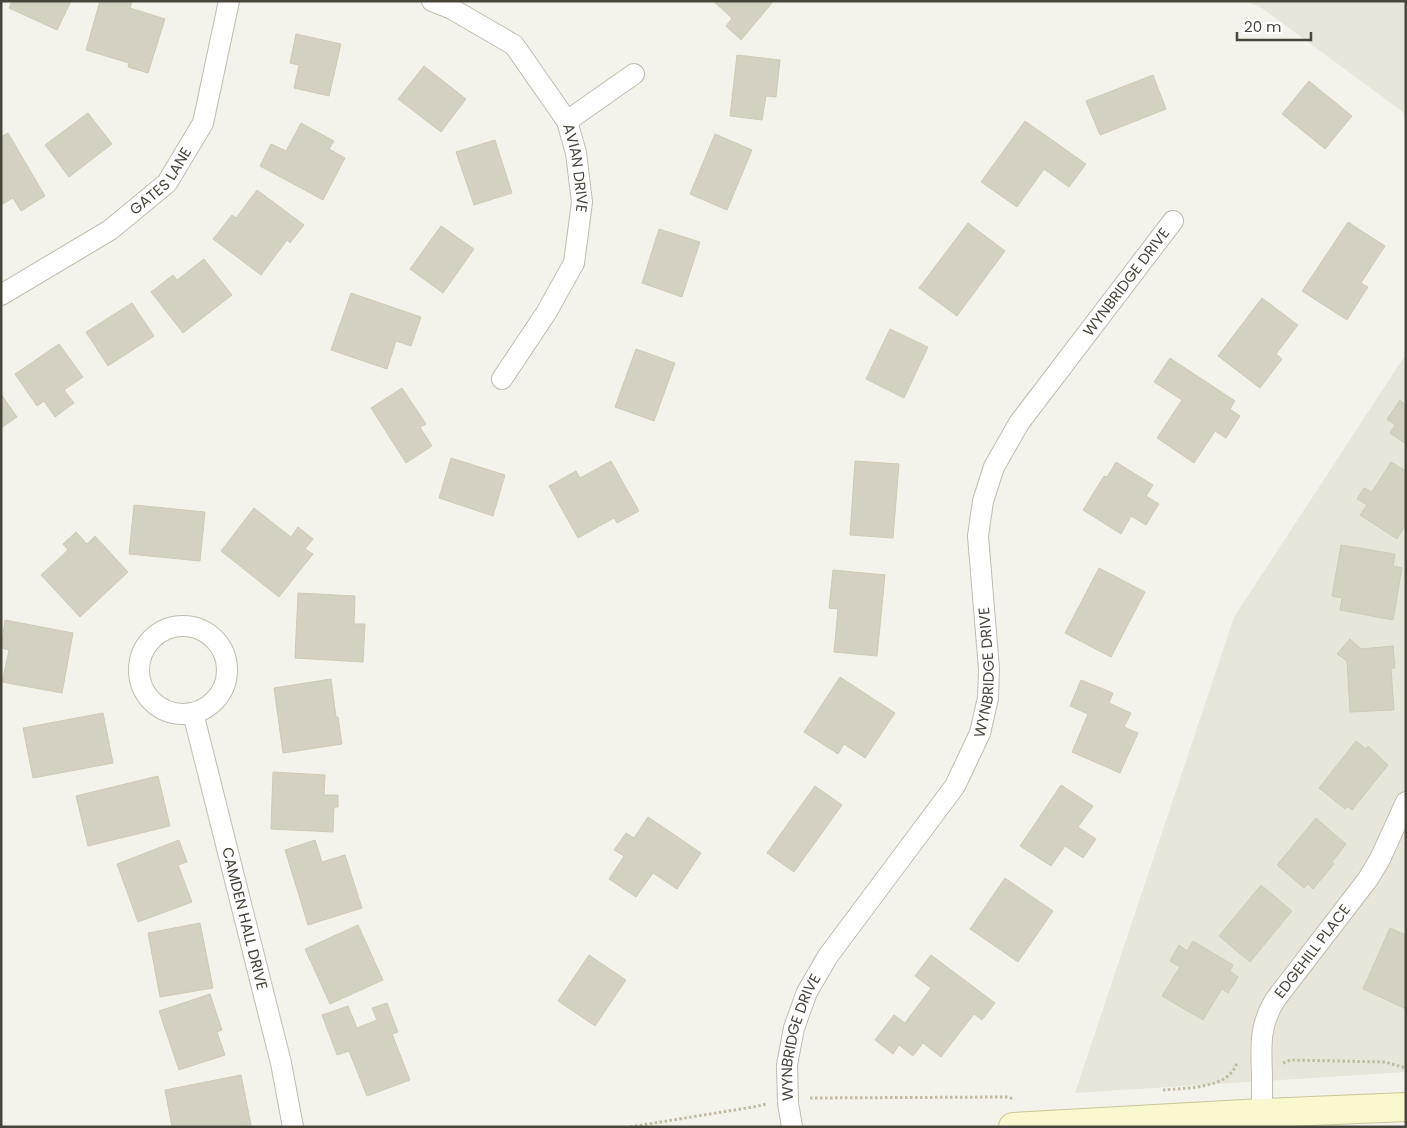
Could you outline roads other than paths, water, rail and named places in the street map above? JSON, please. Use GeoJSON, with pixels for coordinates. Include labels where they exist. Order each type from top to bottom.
{"type":"FeatureCollection","features":[{"type":"Feature","properties":{"kind":"main road"},"geometry":{"type":"LineString","coordinates":[[1013,1127],[1262,1120],[1406,1107]]}},
{"type":"Feature","properties":{"kind":"street","name":"GATES LANE"},"geometry":{"type":"LineString","coordinates":[[1,295],[110,230],[167,183],[203,123],[229,1]]}},
{"type":"Feature","properties":{"kind":"street","name":"AVIAN DRIVE"},"geometry":{"type":"LineString","coordinates":[[432,1],[452,9],[514,45],[567,120],[576,153],[582,202],[574,263],[546,313],[502,379]]}},
{"type":"Feature","properties":{"kind":"street"},"geometry":{"type":"LineString","coordinates":[[567,120],[634,74]]}},
{"type":"Feature","properties":{"kind":"street","name":"WYNBRIDGE DRIVE"},"geometry":{"type":"LineString","coordinates":[[792,1127],[788,1098],[787,1065],[792,1035],[807,992],[828,956],[955,786],[980,733],[988,698],[990,669],[978,536],[983,501],[994,467],[1018,423],[1173,221]]}},
{"type":"Feature","properties":{"kind":"street"},"geometry":{"type":"LineString","coordinates":[[186,625],[200,628],[212,636],[221,646],[227,660],[228,674],[225,687],[217,699],[206,708],[192,713],[177,714],[163,709],[150,700],[142,687],[139,672],[141,656],[148,643],[159,632],[172,626],[186,625]]}},
{"type":"Feature","properties":{"kind":"street","name":"CAMDEN HALL DRIVE"},"geometry":{"type":"LineString","coordinates":[[192,713],[280,1063],[293,1127]]}},
{"type":"Feature","properties":{"kind":"street","name":"EDGEHILL PLACE"},"geometry":{"type":"LineString","coordinates":[[1262,1120],[1260,1052],[1262,1031],[1270,1007],[1368,878],[1380,859],[1406,802]]}}]}
